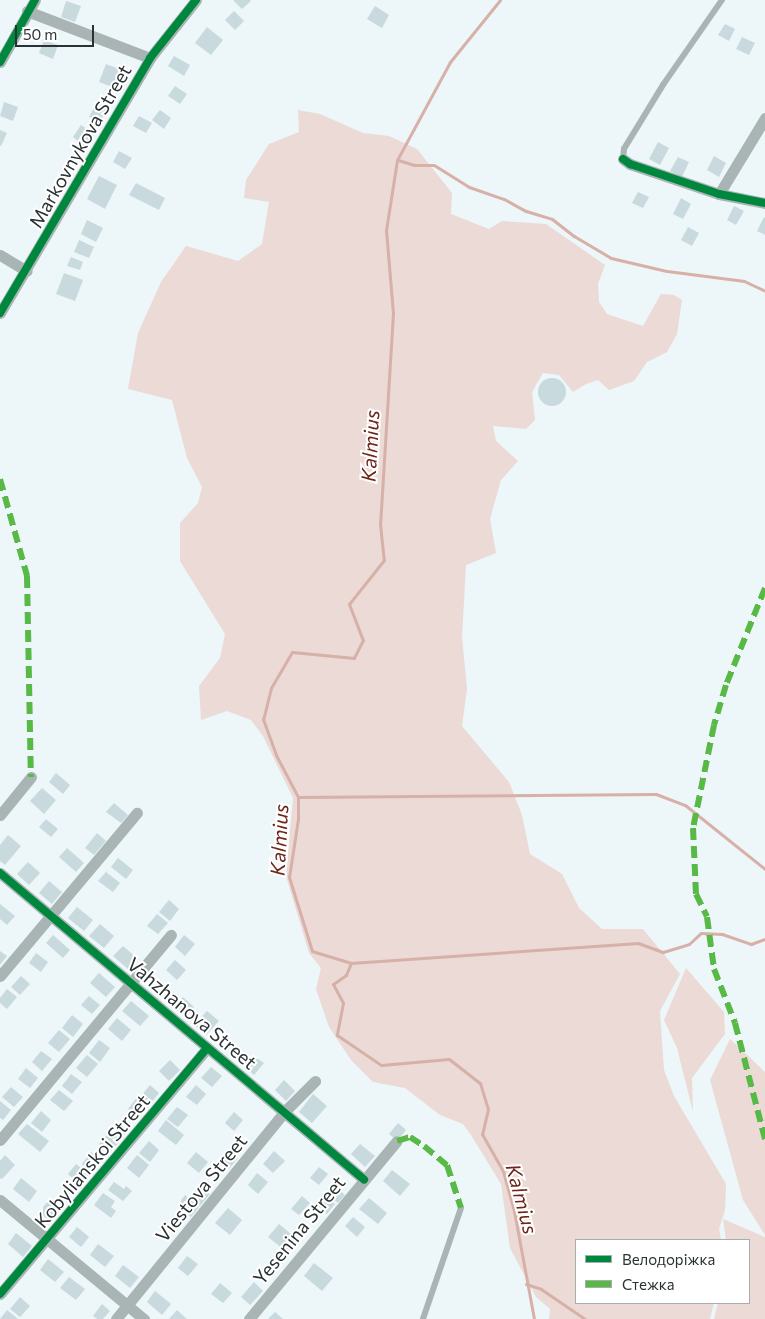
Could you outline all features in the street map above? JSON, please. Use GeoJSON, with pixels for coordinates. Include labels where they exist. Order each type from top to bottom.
{"type":"FeatureCollection","features":[{"type":"Feature","properties":{"kind":"street"},"geometry":{"type":"LineString","coordinates":[[0,62],[27,11],[36,0]]}},
{"type":"Feature","properties":{"kind":"street","name":"Markovnykova Street"},"geometry":{"type":"LineString","coordinates":[[0,313],[27,271],[150,58],[196,0]]}},
{"type":"Feature","properties":{"kind":"street"},"geometry":{"type":"LineString","coordinates":[[27,11],[150,58]]}},
{"type":"Feature","properties":{"kind":"street"},"geometry":{"type":"LineString","coordinates":[[719,194],[765,118]]}},
{"type":"Feature","properties":{"kind":"street"},"geometry":{"type":"LineString","coordinates":[[623,159],[630,164],[719,194],[765,203]]}},
{"type":"Feature","properties":{"kind":"street"},"geometry":{"type":"LineString","coordinates":[[0,255],[27,271]]}},
{"type":"Feature","properties":{"kind":"street"},"geometry":{"type":"LineString","coordinates":[[0,815],[31,777]]}},
{"type":"Feature","properties":{"kind":"street"},"geometry":{"type":"LineString","coordinates":[[0,976],[137,813]]}},
{"type":"Feature","properties":{"kind":"street","name":"Vahzhanova Street"},"geometry":{"type":"LineString","coordinates":[[0,873],[364,1179]]}},
{"type":"Feature","properties":{"kind":"street"},"geometry":{"type":"LineString","coordinates":[[0,1140],[171,935]]}},
{"type":"Feature","properties":{"kind":"street","name":"Kobylianskoi Street"},"geometry":{"type":"LineString","coordinates":[[0,1294],[208,1048]]}},
{"type":"Feature","properties":{"kind":"street","name":"Viestova Street"},"geometry":{"type":"LineString","coordinates":[[116,1319],[284,1112],[315,1080]]}},
{"type":"Feature","properties":{"kind":"street","name":"Yesenina Street"},"geometry":{"type":"LineString","coordinates":[[249,1319],[397,1141]]}},
{"type":"Feature","properties":{"kind":"street"},"geometry":{"type":"LineString","coordinates":[[0,1200],[144,1319]]}},
{"type":"Feature","properties":{"kind":"lane"},"geometry":{"type":"LineString","coordinates":[[623,159],[624,149],[722,0]]}},
{"type":"Feature","properties":{"kind":"lane"},"geometry":{"type":"LineString","coordinates":[[423,1319],[461,1208]]}},
{"type":"Feature","properties":{"kind":"shaded area"},"geometry":{"type":"Polygon","coordinates":[[[298,110],[320,114],[363,133],[389,136],[417,149],[452,193],[451,214],[489,229],[502,221],[546,224],[605,265],[598,284],[599,302],[607,314],[643,326],[661,294],[674,295],[682,300],[677,334],[667,352],[647,362],[634,381],[609,390],[598,380],[586,384],[573,392],[559,375],[543,373],[532,392],[535,420],[526,429],[493,426],[496,441],[518,461],[501,480],[490,519],[496,553],[466,565],[462,637],[467,689],[462,726],[509,782],[522,815],[530,854],[562,874],[579,908],[602,929],[643,929],[680,974],[660,1011],[664,1070],[674,1096],[726,1184],[725,1210],[719,1229],[721,1239],[575,1239],[575,1304],[714,1304],[710,1319],[549,1319],[550,1309],[536,1297],[510,1248],[501,1184],[463,1124],[440,1115],[405,1088],[373,1082],[351,1060],[329,1027],[316,989],[321,968],[309,953],[286,876],[293,798],[263,736],[251,720],[227,711],[201,720],[199,686],[220,658],[225,634],[180,561],[180,523],[198,503],[202,487],[187,458],[172,400],[128,389],[138,333],[161,282],[186,246],[238,261],[262,244],[269,202],[244,198],[246,180],[269,144],[299,132],[298,110]]]}},
{"type":"Feature","properties":{"kind":"shaded area"},"geometry":{"type":"Polygon","coordinates":[[[686,968],[724,1012],[725,1034],[692,1078],[693,1112],[677,1048],[664,1020],[686,968]]]}},
{"type":"Feature","properties":{"kind":"shaded area"},"geometry":{"type":"Polygon","coordinates":[[[730,1039],[765,1072],[765,1235],[743,1200],[710,1080],[730,1039]]]}},
{"type":"Feature","properties":{"kind":"shaded area"},"geometry":{"type":"Polygon","coordinates":[[[723,1219],[765,1237],[765,1319],[714,1319],[718,1304],[750,1304],[750,1239],[726,1239],[723,1219]]]}},
{"type":"Feature","properties":{"kind":"building"},"geometry":{"type":"Polygon","coordinates":[[[233,0],[250,0],[251,1],[242,9],[233,0]]]}},
{"type":"Feature","properties":{"kind":"building"},"geometry":{"type":"Polygon","coordinates":[[[66,1],[81,6],[75,22],[61,17],[66,1]]]}},
{"type":"Feature","properties":{"kind":"building"},"geometry":{"type":"Polygon","coordinates":[[[375,6],[389,15],[382,28],[367,19],[375,6]]]}},
{"type":"Feature","properties":{"kind":"building"},"geometry":{"type":"Polygon","coordinates":[[[234,11],[244,21],[235,30],[225,20],[234,11]]]}},
{"type":"Feature","properties":{"kind":"building"},"geometry":{"type":"Polygon","coordinates":[[[725,24],[735,29],[729,41],[718,35],[725,24]]]}},
{"type":"Feature","properties":{"kind":"building"},"geometry":{"type":"Polygon","coordinates":[[[207,27],[223,40],[211,55],[195,43],[207,27]]]}},
{"type":"Feature","properties":{"kind":"building"},"geometry":{"type":"Polygon","coordinates":[[[742,37],[755,43],[749,55],[736,49],[742,37]]]}},
{"type":"Feature","properties":{"kind":"building"},"geometry":{"type":"Polygon","coordinates":[[[44,40],[58,45],[53,59],[39,53],[44,40]]]}},
{"type":"Feature","properties":{"kind":"building"},"geometry":{"type":"Polygon","coordinates":[[[174,56],[190,65],[184,76],[168,66],[174,56]]]}},
{"type":"Feature","properties":{"kind":"building"},"geometry":{"type":"Polygon","coordinates":[[[106,64],[125,71],[118,89],[99,82],[106,64]]]}},
{"type":"Feature","properties":{"kind":"building"},"geometry":{"type":"Polygon","coordinates":[[[175,86],[187,94],[180,104],[168,96],[175,86]]]}},
{"type":"Feature","properties":{"kind":"building"},"geometry":{"type":"Polygon","coordinates":[[[4,102],[18,107],[13,121],[0,116],[4,102]]]}},
{"type":"Feature","properties":{"kind":"building"},"geometry":{"type":"Polygon","coordinates":[[[97,102],[107,107],[100,122],[89,117],[97,102]]]}},
{"type":"Feature","properties":{"kind":"building"},"geometry":{"type":"Polygon","coordinates":[[[160,110],[171,118],[164,129],[152,120],[160,110]]]}},
{"type":"Feature","properties":{"kind":"building"},"geometry":{"type":"Polygon","coordinates":[[[139,116],[152,123],[146,133],[133,126],[139,116]]]}},
{"type":"Feature","properties":{"kind":"building"},"geometry":{"type":"Polygon","coordinates":[[[81,125],[94,134],[85,146],[73,137],[81,125]]]}},
{"type":"Feature","properties":{"kind":"building"},"geometry":{"type":"Polygon","coordinates":[[[0,130],[7,133],[1,146],[0,146],[0,130]]]}},
{"type":"Feature","properties":{"kind":"building"},"geometry":{"type":"Polygon","coordinates":[[[658,142],[669,148],[660,165],[649,159],[658,142]]]}},
{"type":"Feature","properties":{"kind":"building"},"geometry":{"type":"Polygon","coordinates":[[[119,151],[132,158],[125,169],[113,162],[119,151]]]}},
{"type":"Feature","properties":{"kind":"building"},"geometry":{"type":"Polygon","coordinates":[[[714,156],[726,163],[719,177],[707,170],[714,156]]]}},
{"type":"Feature","properties":{"kind":"building"},"geometry":{"type":"Polygon","coordinates":[[[678,157],[689,162],[682,177],[670,171],[678,157]]]}},
{"type":"Feature","properties":{"kind":"building"},"geometry":{"type":"Polygon","coordinates":[[[99,176],[117,185],[105,209],[87,199],[99,176]]]}},
{"type":"Feature","properties":{"kind":"building"},"geometry":{"type":"Polygon","coordinates":[[[136,183],[165,198],[159,210],[129,195],[136,183]]]}},
{"type":"Feature","properties":{"kind":"building"},"geometry":{"type":"Polygon","coordinates":[[[638,192],[649,197],[643,208],[632,203],[638,192]]]}},
{"type":"Feature","properties":{"kind":"building"},"geometry":{"type":"Polygon","coordinates":[[[681,198],[691,204],[683,219],[673,214],[681,198]]]}},
{"type":"Feature","properties":{"kind":"building"},"geometry":{"type":"Polygon","coordinates":[[[734,206],[744,211],[736,225],[727,220],[734,206]]]}},
{"type":"Feature","properties":{"kind":"building"},"geometry":{"type":"Polygon","coordinates":[[[765,218],[765,235],[757,231],[765,218]]]}},
{"type":"Feature","properties":{"kind":"building"},"geometry":{"type":"Polygon","coordinates":[[[87,220],[103,228],[96,242],[81,234],[87,220]]]}},
{"type":"Feature","properties":{"kind":"building"},"geometry":{"type":"Polygon","coordinates":[[[688,227],[699,233],[692,246],[681,240],[688,227]]]}},
{"type":"Feature","properties":{"kind":"building"},"geometry":{"type":"Polygon","coordinates":[[[79,240],[94,247],[89,258],[74,252],[79,240]]]}},
{"type":"Feature","properties":{"kind":"building"},"geometry":{"type":"Polygon","coordinates":[[[71,257],[83,262],[80,270],[67,266],[71,257]]]}},
{"type":"Feature","properties":{"kind":"building"},"geometry":{"type":"Polygon","coordinates":[[[64,273],[83,280],[75,301],[56,294],[64,273]]]}},
{"type":"Feature","properties":{"kind":"building"},"geometry":{"type":"Polygon","coordinates":[[[552,378],[562,382],[566,392],[562,402],[552,406],[542,402],[538,392],[542,382],[552,378]]]}},
{"type":"Feature","properties":{"kind":"building"},"geometry":{"type":"Polygon","coordinates":[[[56,773],[70,785],[63,794],[49,782],[56,773]]]}},
{"type":"Feature","properties":{"kind":"building"},"geometry":{"type":"Polygon","coordinates":[[[42,788],[56,800],[44,814],[30,801],[42,788]]]}},
{"type":"Feature","properties":{"kind":"building"},"geometry":{"type":"Polygon","coordinates":[[[114,803],[128,815],[121,823],[106,812],[114,803]]]}},
{"type":"Feature","properties":{"kind":"building"},"geometry":{"type":"Polygon","coordinates":[[[46,819],[58,829],[51,837],[39,827],[46,819]]]}},
{"type":"Feature","properties":{"kind":"building"},"geometry":{"type":"Polygon","coordinates":[[[97,833],[106,841],[94,855],[85,848],[97,833]]]}},
{"type":"Feature","properties":{"kind":"building"},"geometry":{"type":"Polygon","coordinates":[[[8,835],[21,846],[5,865],[0,861],[0,845],[8,835]]]}},
{"type":"Feature","properties":{"kind":"building"},"geometry":{"type":"Polygon","coordinates":[[[67,848],[84,863],[76,872],[59,857],[67,848]]]}},
{"type":"Feature","properties":{"kind":"building"},"geometry":{"type":"Polygon","coordinates":[[[118,858],[133,870],[126,879],[111,867],[118,858]]]}},
{"type":"Feature","properties":{"kind":"building"},"geometry":{"type":"Polygon","coordinates":[[[28,862],[40,873],[29,885],[17,874],[28,862]]]}},
{"type":"Feature","properties":{"kind":"building"},"geometry":{"type":"Polygon","coordinates":[[[106,872],[120,883],[113,892],[98,881],[106,872]]]}},
{"type":"Feature","properties":{"kind":"building"},"geometry":{"type":"Polygon","coordinates":[[[49,881],[62,892],[52,904],[39,893],[49,881]]]}},
{"type":"Feature","properties":{"kind":"building"},"geometry":{"type":"Polygon","coordinates":[[[169,900],[179,909],[170,921],[159,912],[169,900]]]}},
{"type":"Feature","properties":{"kind":"building"},"geometry":{"type":"Polygon","coordinates":[[[0,904],[15,916],[7,925],[0,919],[0,904]]]}},
{"type":"Feature","properties":{"kind":"building"},"geometry":{"type":"Polygon","coordinates":[[[77,907],[93,920],[84,931],[68,918],[77,907]]]}},
{"type":"Feature","properties":{"kind":"building"},"geometry":{"type":"Polygon","coordinates":[[[157,914],[168,923],[158,934],[147,926],[157,914]]]}},
{"type":"Feature","properties":{"kind":"building"},"geometry":{"type":"Polygon","coordinates":[[[100,924],[114,936],[104,948],[89,936],[100,924]]]}},
{"type":"Feature","properties":{"kind":"building"},"geometry":{"type":"Polygon","coordinates":[[[53,935],[70,950],[63,958],[46,943],[53,935]]]}},
{"type":"Feature","properties":{"kind":"building"},"geometry":{"type":"Polygon","coordinates":[[[184,935],[195,944],[185,956],[175,947],[184,935]]]}},
{"type":"Feature","properties":{"kind":"building"},"geometry":{"type":"Polygon","coordinates":[[[123,946],[138,959],[129,970],[113,956],[123,946]]]}},
{"type":"Feature","properties":{"kind":"building"},"geometry":{"type":"Polygon","coordinates":[[[0,951],[7,956],[0,965],[0,951]]]}},
{"type":"Feature","properties":{"kind":"building"},"geometry":{"type":"Polygon","coordinates":[[[36,953],[48,962],[41,972],[29,963],[36,953]]]}},
{"type":"Feature","properties":{"kind":"building"},"geometry":{"type":"Polygon","coordinates":[[[175,960],[186,970],[177,980],[166,970],[175,960]]]}},
{"type":"Feature","properties":{"kind":"building"},"geometry":{"type":"Polygon","coordinates":[[[99,973],[115,987],[106,997],[90,983],[99,973]]]}},
{"type":"Feature","properties":{"kind":"building"},"geometry":{"type":"Polygon","coordinates":[[[21,976],[30,984],[20,995],[11,987],[21,976]]]}},
{"type":"Feature","properties":{"kind":"building"},"geometry":{"type":"Polygon","coordinates":[[[7,989],[17,997],[7,1009],[0,1003],[0,998],[7,989]]]}},
{"type":"Feature","properties":{"kind":"building"},"geometry":{"type":"Polygon","coordinates":[[[89,996],[100,1005],[92,1014],[81,1005],[89,996]]]}},
{"type":"Feature","properties":{"kind":"building"},"geometry":{"type":"Polygon","coordinates":[[[183,997],[194,1007],[185,1017],[174,1007],[183,997]]]}},
{"type":"Feature","properties":{"kind":"building"},"geometry":{"type":"Polygon","coordinates":[[[131,1001],[149,1016],[140,1026],[122,1011],[131,1001]]]}},
{"type":"Feature","properties":{"kind":"building"},"geometry":{"type":"Polygon","coordinates":[[[207,1011],[219,1021],[206,1035],[194,1025],[207,1011]]]}},
{"type":"Feature","properties":{"kind":"building"},"geometry":{"type":"Polygon","coordinates":[[[72,1015],[83,1024],[73,1037],[62,1028],[72,1015]]]}},
{"type":"Feature","properties":{"kind":"building"},"geometry":{"type":"Polygon","coordinates":[[[117,1018],[131,1030],[122,1041],[108,1029],[117,1018]]]}},
{"type":"Feature","properties":{"kind":"building"},"geometry":{"type":"Polygon","coordinates":[[[59,1030],[70,1039],[59,1052],[48,1043],[59,1030]]]}},
{"type":"Feature","properties":{"kind":"building"},"geometry":{"type":"Polygon","coordinates":[[[99,1040],[110,1048],[100,1062],[89,1053],[99,1040]]]}},
{"type":"Feature","properties":{"kind":"building"},"geometry":{"type":"Polygon","coordinates":[[[41,1051],[52,1059],[42,1071],[32,1062],[41,1051]]]}},
{"type":"Feature","properties":{"kind":"building"},"geometry":{"type":"Polygon","coordinates":[[[87,1055],[98,1064],[87,1077],[76,1068],[87,1055]]]}},
{"type":"Feature","properties":{"kind":"building"},"geometry":{"type":"Polygon","coordinates":[[[255,1057],[264,1063],[254,1075],[246,1068],[255,1057]]]}},
{"type":"Feature","properties":{"kind":"building"},"geometry":{"type":"Polygon","coordinates":[[[170,1060],[180,1070],[169,1081],[159,1071],[170,1060]]]}},
{"type":"Feature","properties":{"kind":"building"},"geometry":{"type":"Polygon","coordinates":[[[211,1067],[222,1076],[212,1087],[201,1078],[211,1067]]]}},
{"type":"Feature","properties":{"kind":"building"},"geometry":{"type":"Polygon","coordinates":[[[26,1068],[38,1078],[30,1088],[18,1079],[26,1068]]]}},
{"type":"Feature","properties":{"kind":"building"},"geometry":{"type":"Polygon","coordinates":[[[71,1074],[82,1082],[72,1094],[62,1086],[71,1074]]]}},
{"type":"Feature","properties":{"kind":"building"},"geometry":{"type":"Polygon","coordinates":[[[284,1080],[295,1091],[286,1101],[275,1090],[284,1080]]]}},
{"type":"Feature","properties":{"kind":"building"},"geometry":{"type":"Polygon","coordinates":[[[150,1085],[159,1093],[150,1104],[141,1096],[150,1085]]]}},
{"type":"Feature","properties":{"kind":"building"},"geometry":{"type":"Polygon","coordinates":[[[196,1085],[206,1094],[197,1105],[186,1097],[196,1085]]]}},
{"type":"Feature","properties":{"kind":"building"},"geometry":{"type":"Polygon","coordinates":[[[11,1087],[23,1097],[14,1107],[2,1097],[11,1087]]]}},
{"type":"Feature","properties":{"kind":"building"},"geometry":{"type":"Polygon","coordinates":[[[59,1090],[73,1101],[64,1111],[50,1100],[59,1090]]]}},
{"type":"Feature","properties":{"kind":"building"},"geometry":{"type":"Polygon","coordinates":[[[313,1094],[327,1106],[312,1123],[299,1112],[313,1094]]]}},
{"type":"Feature","properties":{"kind":"building"},"geometry":{"type":"Polygon","coordinates":[[[138,1096],[150,1105],[139,1118],[128,1109],[138,1096]]]}},
{"type":"Feature","properties":{"kind":"building"},"geometry":{"type":"Polygon","coordinates":[[[0,1101],[11,1110],[3,1120],[0,1118],[0,1101]]]}},
{"type":"Feature","properties":{"kind":"building"},"geometry":{"type":"Polygon","coordinates":[[[177,1107],[188,1115],[178,1127],[167,1119],[177,1107]]]}},
{"type":"Feature","properties":{"kind":"building"},"geometry":{"type":"Polygon","coordinates":[[[41,1111],[51,1120],[42,1132],[31,1123],[41,1111]]]}},
{"type":"Feature","properties":{"kind":"building"},"geometry":{"type":"Polygon","coordinates":[[[234,1112],[243,1120],[234,1131],[225,1123],[234,1112]]]}},
{"type":"Feature","properties":{"kind":"building"},"geometry":{"type":"Polygon","coordinates":[[[166,1120],[184,1135],[176,1145],[158,1131],[166,1120]]]}},
{"type":"Feature","properties":{"kind":"building"},"geometry":{"type":"Polygon","coordinates":[[[398,1123],[406,1130],[397,1141],[389,1134],[398,1123]]]}},
{"type":"Feature","properties":{"kind":"building"},"geometry":{"type":"Polygon","coordinates":[[[27,1124],[49,1141],[40,1152],[18,1134],[27,1124]]]}},
{"type":"Feature","properties":{"kind":"building"},"geometry":{"type":"Polygon","coordinates":[[[111,1131],[121,1140],[109,1153],[99,1144],[111,1131]]]}},
{"type":"Feature","properties":{"kind":"building"},"geometry":{"type":"Polygon","coordinates":[[[149,1141],[159,1150],[150,1162],[139,1153],[149,1141]]]}},
{"type":"Feature","properties":{"kind":"building"},"geometry":{"type":"Polygon","coordinates":[[[360,1144],[375,1156],[365,1167],[351,1154],[360,1144]]]}},
{"type":"Feature","properties":{"kind":"building"},"geometry":{"type":"Polygon","coordinates":[[[229,1151],[238,1158],[229,1169],[220,1162],[229,1151]]]}},
{"type":"Feature","properties":{"kind":"building"},"geometry":{"type":"Polygon","coordinates":[[[274,1151],[285,1161],[273,1173],[263,1164],[274,1151]]]}},
{"type":"Feature","properties":{"kind":"building"},"geometry":{"type":"Polygon","coordinates":[[[91,1152],[102,1161],[92,1173],[82,1164],[91,1152]]]}},
{"type":"Feature","properties":{"kind":"building"},"geometry":{"type":"Polygon","coordinates":[[[196,1152],[208,1162],[199,1173],[187,1163],[196,1152]]]}},
{"type":"Feature","properties":{"kind":"building"},"geometry":{"type":"Polygon","coordinates":[[[5,1155],[15,1165],[2,1179],[0,1178],[0,1161],[5,1155]]]}},
{"type":"Feature","properties":{"kind":"building"},"geometry":{"type":"Polygon","coordinates":[[[137,1155],[149,1165],[139,1178],[127,1168],[137,1155]]]}},
{"type":"Feature","properties":{"kind":"building"},"geometry":{"type":"Polygon","coordinates":[[[76,1164],[90,1175],[81,1185],[68,1174],[76,1164]]]}},
{"type":"Feature","properties":{"kind":"building"},"geometry":{"type":"Polygon","coordinates":[[[319,1167],[328,1174],[319,1185],[310,1178],[319,1167]]]}},
{"type":"Feature","properties":{"kind":"building"},"geometry":{"type":"Polygon","coordinates":[[[392,1170],[410,1184],[400,1196],[383,1181],[392,1170]]]}},
{"type":"Feature","properties":{"kind":"building"},"geometry":{"type":"Polygon","coordinates":[[[257,1173],[268,1182],[258,1194],[248,1185],[257,1173]]]}},
{"type":"Feature","properties":{"kind":"building"},"geometry":{"type":"Polygon","coordinates":[[[21,1178],[37,1191],[29,1202],[13,1189],[21,1178]]]}},
{"type":"Feature","properties":{"kind":"building"},"geometry":{"type":"Polygon","coordinates":[[[114,1182],[124,1189],[126,1186],[132,1191],[123,1201],[108,1190],[114,1182]]]}},
{"type":"Feature","properties":{"kind":"building"},"geometry":{"type":"Polygon","coordinates":[[[333,1185],[345,1195],[338,1203],[326,1193],[333,1185]]]}},
{"type":"Feature","properties":{"kind":"building"},"geometry":{"type":"Polygon","coordinates":[[[200,1186],[210,1194],[200,1206],[190,1198],[200,1186]]]}},
{"type":"Feature","properties":{"kind":"building"},"geometry":{"type":"Polygon","coordinates":[[[103,1193],[115,1201],[111,1207],[116,1211],[111,1218],[94,1205],[103,1193]]]}},
{"type":"Feature","properties":{"kind":"building"},"geometry":{"type":"Polygon","coordinates":[[[323,1194],[335,1204],[327,1214],[315,1203],[323,1194]]]}},
{"type":"Feature","properties":{"kind":"building"},"geometry":{"type":"Polygon","coordinates":[[[185,1195],[199,1207],[191,1217],[177,1206],[185,1195]]]}},
{"type":"Feature","properties":{"kind":"building"},"geometry":{"type":"Polygon","coordinates":[[[302,1196],[310,1203],[299,1215],[291,1209],[302,1196]]]}},
{"type":"Feature","properties":{"kind":"building"},"geometry":{"type":"Polygon","coordinates":[[[369,1198],[387,1213],[378,1224],[359,1209],[369,1198]]]}},
{"type":"Feature","properties":{"kind":"building"},"geometry":{"type":"Polygon","coordinates":[[[48,1201],[60,1211],[51,1222],[39,1212],[48,1201]]]}},
{"type":"Feature","properties":{"kind":"building"},"geometry":{"type":"Polygon","coordinates":[[[228,1208],[242,1220],[230,1235],[215,1223],[228,1208]]]}},
{"type":"Feature","properties":{"kind":"building"},"geometry":{"type":"Polygon","coordinates":[[[353,1217],[365,1227],[357,1237],[345,1226],[353,1217]]]}},
{"type":"Feature","properties":{"kind":"building"},"geometry":{"type":"Polygon","coordinates":[[[279,1224],[297,1239],[287,1252],[268,1237],[279,1224]]]}},
{"type":"Feature","properties":{"kind":"building"},"geometry":{"type":"Polygon","coordinates":[[[77,1227],[89,1237],[81,1247],[69,1237],[77,1227]]]}},
{"type":"Feature","properties":{"kind":"building"},"geometry":{"type":"Polygon","coordinates":[[[16,1233],[32,1246],[23,1257],[8,1244],[16,1233]]]}},
{"type":"Feature","properties":{"kind":"building"},"geometry":{"type":"Polygon","coordinates":[[[98,1244],[114,1256],[105,1267],[90,1255],[98,1244]]]}},
{"type":"Feature","properties":{"kind":"building"},"geometry":{"type":"Polygon","coordinates":[[[187,1256],[198,1264],[188,1276],[178,1268],[187,1256]]]}},
{"type":"Feature","properties":{"kind":"building"},"geometry":{"type":"Polygon","coordinates":[[[48,1259],[64,1272],[55,1282],[40,1270],[48,1259]]]}},
{"type":"Feature","properties":{"kind":"building"},"geometry":{"type":"Polygon","coordinates":[[[314,1263],[333,1278],[322,1291],[304,1276],[314,1263]]]}},
{"type":"Feature","properties":{"kind":"building"},"geometry":{"type":"Polygon","coordinates":[[[123,1265],[139,1277],[130,1288],[115,1276],[123,1265]]]}},
{"type":"Feature","properties":{"kind":"building"},"geometry":{"type":"Polygon","coordinates":[[[69,1277],[85,1289],[76,1300],[60,1288],[69,1277]]]}},
{"type":"Feature","properties":{"kind":"building"},"geometry":{"type":"Polygon","coordinates":[[[254,1282],[263,1291],[250,1305],[241,1297],[254,1282]]]}},
{"type":"Feature","properties":{"kind":"building"},"geometry":{"type":"Polygon","coordinates":[[[220,1283],[232,1293],[223,1303],[211,1294],[220,1283]]]}},
{"type":"Feature","properties":{"kind":"building"},"geometry":{"type":"Polygon","coordinates":[[[155,1291],[171,1304],[162,1315],[147,1302],[155,1291]]]}},
{"type":"Feature","properties":{"kind":"building"},"geometry":{"type":"Polygon","coordinates":[[[20,1297],[30,1306],[20,1317],[10,1309],[20,1297]]]}},
{"type":"Feature","properties":{"kind":"building"},"geometry":{"type":"Polygon","coordinates":[[[102,1304],[110,1311],[103,1319],[97,1319],[93,1316],[102,1304]]]}},
{"type":"Feature","properties":{"kind":"building"},"geometry":{"type":"Polygon","coordinates":[[[7,1310],[18,1319],[0,1319],[7,1310]]]}},
{"type":"Feature","properties":{"kind":"building"},"geometry":{"type":"Polygon","coordinates":[[[177,1310],[187,1319],[169,1319],[177,1310]]]}},
{"type":"Feature","properties":{"kind":"building"},"geometry":{"type":"Polygon","coordinates":[[[275,1312],[283,1319],[268,1319],[275,1312]]]}},
{"type":"Feature","properties":{"kind":"waterway","name":"Kalmius"},"geometry":{"type":"LineString","coordinates":[[500,0],[450,62],[397,160],[386,230],[393,313],[380,524],[384,560],[349,604],[363,640],[354,658],[292,652],[271,688],[263,719],[276,755],[298,797],[298,819],[289,877],[312,951],[351,963],[346,975],[333,984],[343,1003],[337,1035],[381,1065],[449,1059],[480,1083],[488,1109],[482,1134],[503,1171],[514,1211],[534,1319]]}},
{"type":"Feature","properties":{"kind":"waterway"},"geometry":{"type":"LineString","coordinates":[[398,160],[414,165],[434,165],[469,187],[504,199],[526,211],[552,219],[574,236],[611,258],[667,271],[744,281],[765,291]]}},
{"type":"Feature","properties":{"kind":"waterway"},"geometry":{"type":"LineString","coordinates":[[298,797],[656,794],[685,805],[765,869]]}},
{"type":"Feature","properties":{"kind":"waterway"},"geometry":{"type":"LineString","coordinates":[[351,963],[638,943],[663,952],[689,944],[701,933],[722,934],[751,944],[765,939]]}},
{"type":"Feature","properties":{"kind":"waterway"},"geometry":{"type":"LineString","coordinates":[[526,1284],[541,1289],[585,1319]]}},
{"type":"Feature","properties":{"kind":"marked path"},"geometry":{"type":"LineString","coordinates":[[0,479],[27,576],[31,777]]}},
{"type":"Feature","properties":{"kind":"marked path"},"geometry":{"type":"LineString","coordinates":[[765,588],[726,685],[714,725],[693,828],[696,894],[707,917],[714,969],[735,1023],[765,1139]]}},
{"type":"Feature","properties":{"kind":"marked path"},"geometry":{"type":"LineString","coordinates":[[397,1141],[410,1137],[447,1165],[461,1208]]}},
{"type":"Feature","properties":{"kind":"cycle path"},"geometry":{"type":"LineString","coordinates":[[0,62],[35,0]]}},
{"type":"Feature","properties":{"kind":"cycle path"},"geometry":{"type":"LineString","coordinates":[[0,313],[150,58],[196,0]]}},
{"type":"Feature","properties":{"kind":"cycle path"},"geometry":{"type":"LineString","coordinates":[[623,159],[630,164],[719,194],[765,203]]}},
{"type":"Feature","properties":{"kind":"cycle path"},"geometry":{"type":"LineString","coordinates":[[0,873],[364,1179]]}},
{"type":"Feature","properties":{"kind":"cycle path"},"geometry":{"type":"LineString","coordinates":[[0,1294],[207,1048]]}}]}
